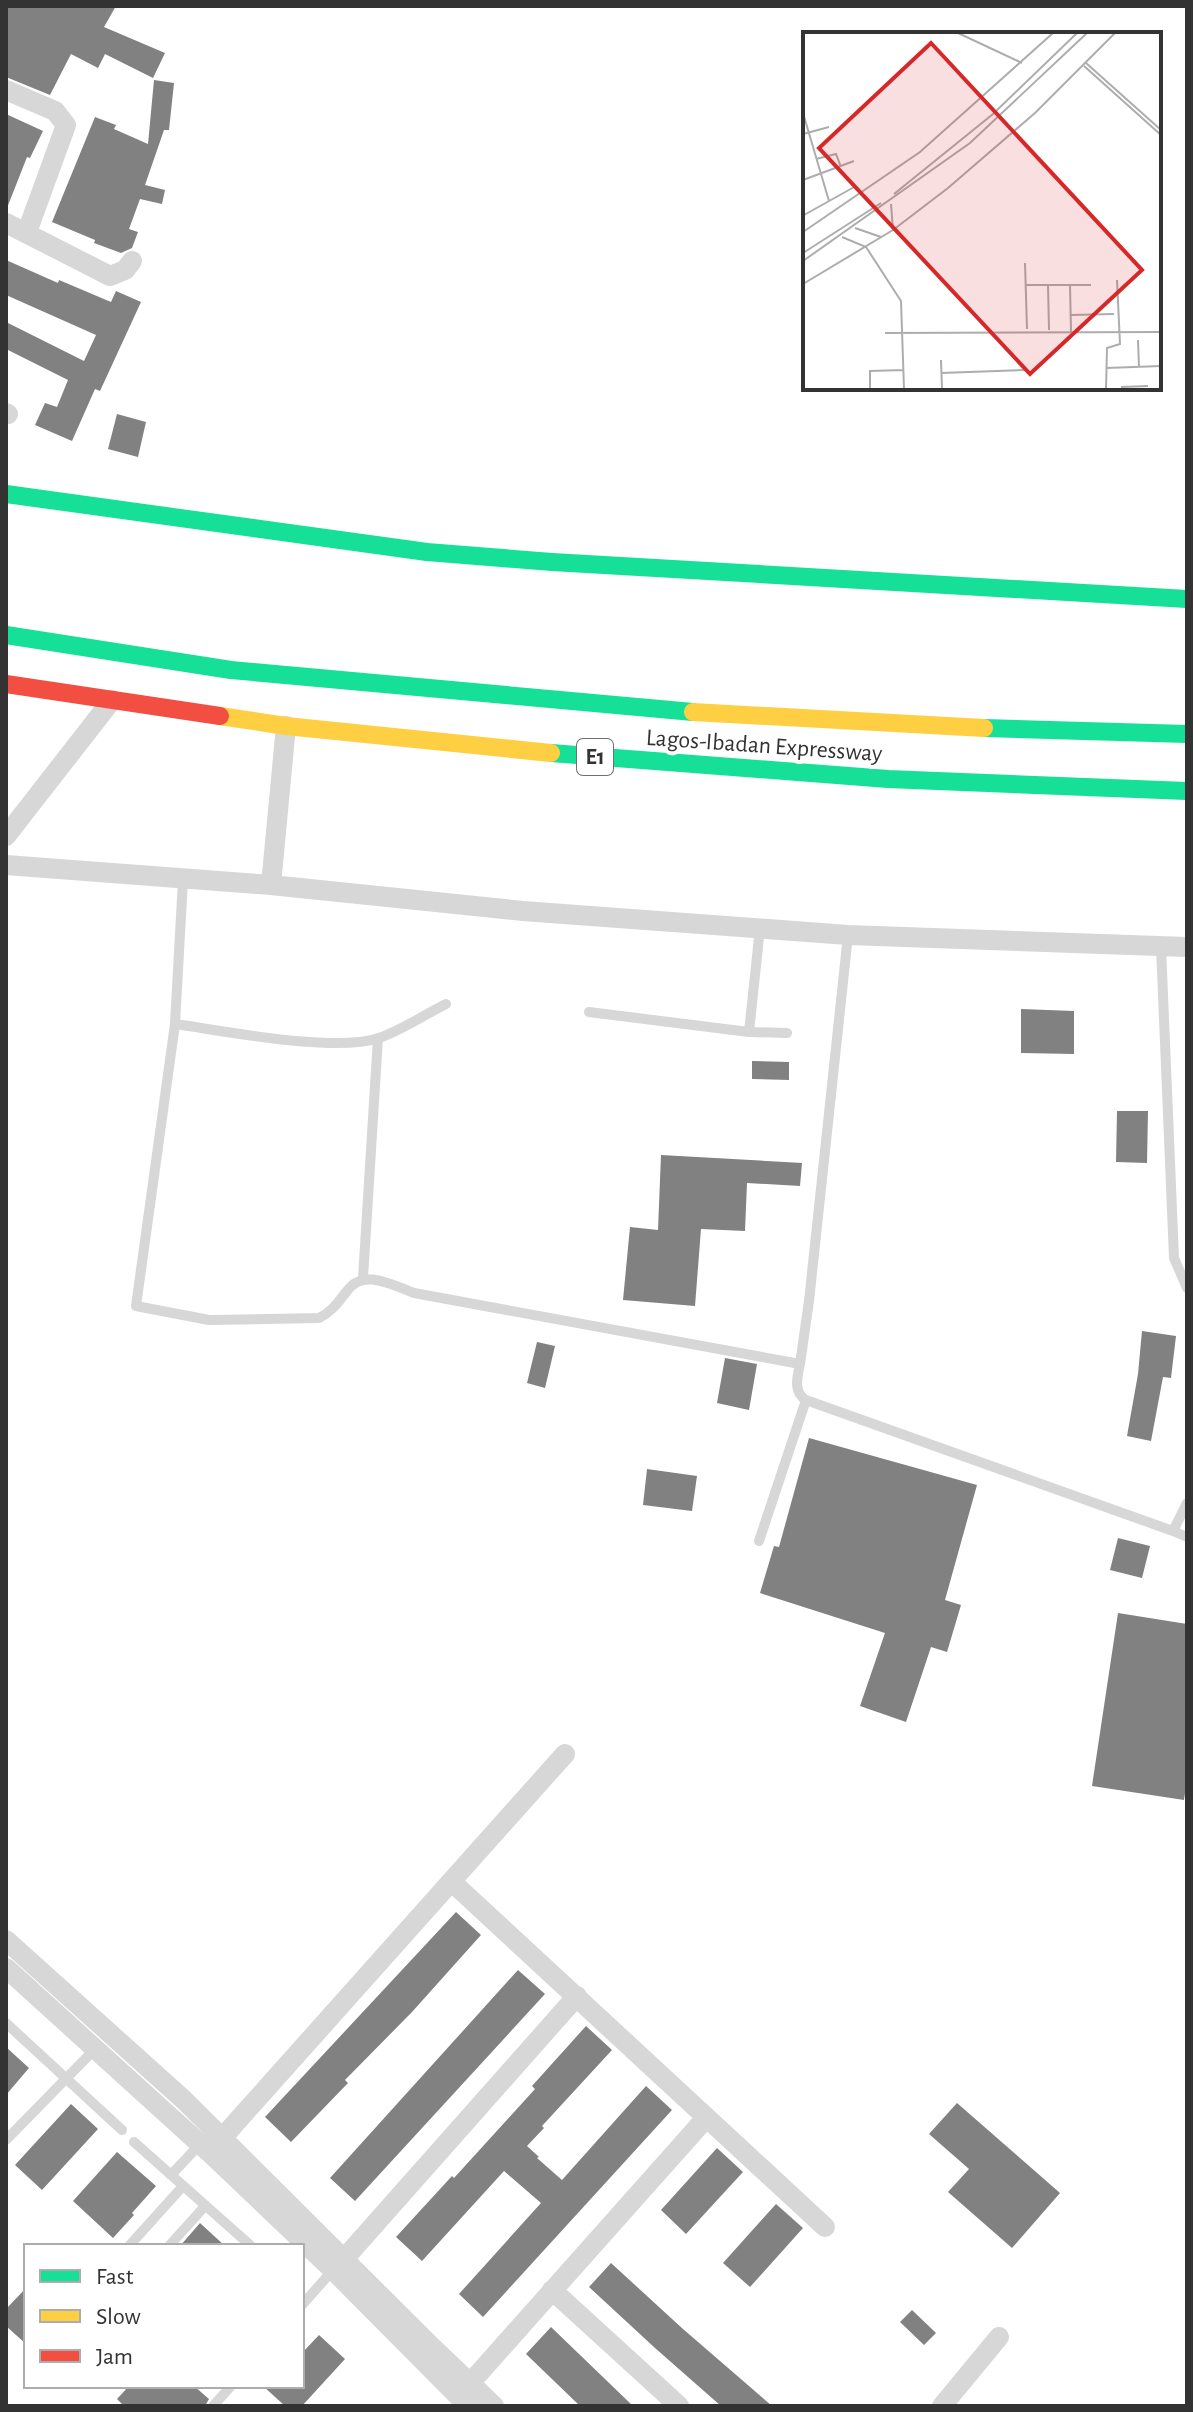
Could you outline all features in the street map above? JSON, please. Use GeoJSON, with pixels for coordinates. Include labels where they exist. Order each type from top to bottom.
{"type":"FeatureCollection","features":[{"type":"Feature","properties":{"kind":"main road"},"geometry":{"type":"LineString","coordinates":[[6,494],[427,552],[614,566],[1187,599]]}},
{"type":"Feature","properties":{"kind":"main road","name":"Lagos-Ibadan Expressway"},"geometry":{"type":"LineString","coordinates":[[6,635],[231,670],[685,712],[927,726],[1187,734]]}},
{"type":"Feature","properties":{"kind":"main road","name":"Lagos-Ibadan Expressway"},"geometry":{"type":"LineString","coordinates":[[6,684],[286,726],[524,751],[888,779],[1187,791]]}},
{"type":"Feature","properties":{"kind":"street"},"geometry":{"type":"LineString","coordinates":[[6,90],[55,111],[66,125],[27,232]]}},
{"type":"Feature","properties":{"kind":"street"},"geometry":{"type":"LineString","coordinates":[[6,223],[110,276],[125,270],[132,261]]}},
{"type":"Feature","properties":{"kind":"street"},"geometry":{"type":"LineString","coordinates":[[6,836],[112,700]]}},
{"type":"Feature","properties":{"kind":"street"},"geometry":{"type":"LineString","coordinates":[[271,885],[286,726]]}},
{"type":"Feature","properties":{"kind":"street"},"geometry":{"type":"LineString","coordinates":[[6,865],[271,885],[523,911],[848,935],[1187,947]]}},
{"type":"Feature","properties":{"kind":"street"},"geometry":{"type":"LineString","coordinates":[[223,2137],[565,1754]]}},
{"type":"Feature","properties":{"kind":"street"},"geometry":{"type":"LineString","coordinates":[[452,1882],[825,2227]]}},
{"type":"Feature","properties":{"kind":"street"},"geometry":{"type":"LineString","coordinates":[[6,1940],[223,2137],[338,2264],[466,2395],[494,2406]]}},
{"type":"Feature","properties":{"kind":"street"},"geometry":{"type":"LineString","coordinates":[[6,1968],[338,2264]]}},
{"type":"Feature","properties":{"kind":"street"},"geometry":{"type":"LineString","coordinates":[[338,2264],[577,1996]]}},
{"type":"Feature","properties":{"kind":"street"},"geometry":{"type":"LineString","coordinates":[[170,2117],[184,2100]]}},
{"type":"Feature","properties":{"kind":"street"},"geometry":{"type":"LineString","coordinates":[[466,2395],[552,2290],[706,2118]]}},
{"type":"Feature","properties":{"kind":"street"},"geometry":{"type":"LineString","coordinates":[[552,2290],[679,2406]]}},
{"type":"Feature","properties":{"kind":"street"},"geometry":{"type":"LineString","coordinates":[[942,2406],[999,2337]]}},
{"type":"Feature","properties":{"kind":"lane"},"geometry":{"type":"LineString","coordinates":[[183,880],[175,1024],[136,1306],[209,1320],[319,1318],[327,1314],[348,1289],[363,1278],[414,1293],[800,1364]]}},
{"type":"Feature","properties":{"kind":"lane"},"geometry":{"type":"LineString","coordinates":[[749,1032],[760,928]]}},
{"type":"Feature","properties":{"kind":"lane"},"geometry":{"type":"LineString","coordinates":[[848,935],[809,1301],[796,1385],[800,1396],[1187,1537]]}},
{"type":"Feature","properties":{"kind":"lane"},"geometry":{"type":"LineString","coordinates":[[1161,947],[1174,1258],[1187,1288]]}},
{"type":"Feature","properties":{"kind":"lane"},"geometry":{"type":"LineString","coordinates":[[175,1024],[295,1040],[346,1043],[378,1038],[446,1004]]}},
{"type":"Feature","properties":{"kind":"lane"},"geometry":{"type":"LineString","coordinates":[[589,1012],[749,1032],[787,1033]]}},
{"type":"Feature","properties":{"kind":"lane"},"geometry":{"type":"LineString","coordinates":[[363,1278],[378,1038]]}},
{"type":"Feature","properties":{"kind":"lane"},"geometry":{"type":"LineString","coordinates":[[759,1541],[806,1400]]}},
{"type":"Feature","properties":{"kind":"lane"},"geometry":{"type":"LineString","coordinates":[[1173,1531],[1187,1503]]}},
{"type":"Feature","properties":{"kind":"lane"},"geometry":{"type":"LineString","coordinates":[[6,2023],[122,2130]]}},
{"type":"Feature","properties":{"kind":"lane"},"geometry":{"type":"LineString","coordinates":[[6,2140],[95,2049]]}},
{"type":"Feature","properties":{"kind":"lane"},"geometry":{"type":"LineString","coordinates":[[134,2142],[249,2244]]}},
{"type":"Feature","properties":{"kind":"lane"},"geometry":{"type":"LineString","coordinates":[[171,2175],[200,2144]]}},
{"type":"Feature","properties":{"kind":"lane"},"geometry":{"type":"LineString","coordinates":[[131,2244],[183,2186]]}},
{"type":"Feature","properties":{"kind":"lane"},"geometry":{"type":"LineString","coordinates":[[171,2244],[205,2206]]}},
{"type":"Feature","properties":{"kind":"lane"},"geometry":{"type":"LineString","coordinates":[[304,2303],[338,2264]]}},
{"type":"Feature","properties":{"kind":"lane"},"geometry":{"type":"LineString","coordinates":[[213,2406],[229,2388]]}},
{"type":"Feature","properties":{"kind":"building"},"geometry":{"type":"Polygon","coordinates":[[[6,6],[116,6],[104,27],[165,53],[153,78],[105,54],[98,68],[71,54],[50,95],[6,77],[6,6]]]}},
{"type":"Feature","properties":{"kind":"building"},"geometry":{"type":"Polygon","coordinates":[[[154,80],[174,83],[169,130],[164,130],[145,185],[165,190],[162,204],[140,199],[129,229],[138,232],[132,248],[121,253],[52,222],[95,117],[116,125],[114,129],[148,144],[154,80]]]}},
{"type":"Feature","properties":{"kind":"building"},"geometry":{"type":"Polygon","coordinates":[[[6,114],[43,131],[30,158],[27,157],[7,208],[6,114]]]}},
{"type":"Feature","properties":{"kind":"building"},"geometry":{"type":"Polygon","coordinates":[[[6,260],[111,302],[116,291],[141,302],[100,391],[95,389],[72,441],[35,425],[45,403],[57,407],[68,380],[6,349],[6,322],[84,361],[96,335],[6,295],[6,260]]]}},
{"type":"Feature","properties":{"kind":"building"},"geometry":{"type":"Polygon","coordinates":[[[117,414],[146,422],[138,457],[108,449],[117,414]]]}},
{"type":"Feature","properties":{"kind":"building"},"geometry":{"type":"Polygon","coordinates":[[[1021,1009],[1074,1011],[1074,1054],[1021,1053],[1021,1009]]]}},
{"type":"Feature","properties":{"kind":"building"},"geometry":{"type":"Polygon","coordinates":[[[752,1061],[789,1062],[789,1080],[752,1079],[752,1061]]]}},
{"type":"Feature","properties":{"kind":"building"},"geometry":{"type":"Polygon","coordinates":[[[1117,1111],[1148,1111],[1147,1163],[1116,1162],[1117,1111]]]}},
{"type":"Feature","properties":{"kind":"building"},"geometry":{"type":"Polygon","coordinates":[[[661,1155],[802,1163],[800,1186],[747,1183],[745,1231],[701,1229],[695,1306],[623,1300],[630,1227],[658,1230],[661,1155]]]}},
{"type":"Feature","properties":{"kind":"building"},"geometry":{"type":"Polygon","coordinates":[[[1142,1331],[1176,1336],[1171,1378],[1163,1377],[1151,1441],[1127,1436],[1142,1331]]]}},
{"type":"Feature","properties":{"kind":"building"},"geometry":{"type":"Polygon","coordinates":[[[537,1342],[555,1346],[545,1388],[527,1383],[537,1342]]]}},
{"type":"Feature","properties":{"kind":"building"},"geometry":{"type":"Polygon","coordinates":[[[725,1358],[757,1364],[749,1410],[717,1403],[725,1358]]]}},
{"type":"Feature","properties":{"kind":"building"},"geometry":{"type":"Polygon","coordinates":[[[809,1438],[977,1485],[945,1600],[961,1605],[947,1652],[931,1647],[906,1722],[860,1706],[885,1633],[760,1593],[774,1546],[779,1547],[809,1438]]]}},
{"type":"Feature","properties":{"kind":"building"},"geometry":{"type":"Polygon","coordinates":[[[647,1469],[697,1476],[692,1511],[643,1505],[647,1469]]]}},
{"type":"Feature","properties":{"kind":"building"},"geometry":{"type":"Polygon","coordinates":[[[1118,1538],[1150,1546],[1142,1578],[1110,1570],[1118,1538]]]}},
{"type":"Feature","properties":{"kind":"building"},"geometry":{"type":"Polygon","coordinates":[[[1118,1613],[1187,1624],[1187,1780],[1184,1800],[1092,1786],[1118,1613]]]}},
{"type":"Feature","properties":{"kind":"building"},"geometry":{"type":"Polygon","coordinates":[[[456,1912],[481,1935],[291,2142],[265,2117],[456,1912]]]}},
{"type":"Feature","properties":{"kind":"building"},"geometry":{"type":"Polygon","coordinates":[[[518,1970],[545,1994],[355,2201],[330,2178],[518,1970]]]}},
{"type":"Feature","properties":{"kind":"building"},"geometry":{"type":"Polygon","coordinates":[[[586,2026],[612,2050],[527,2146],[537,2158],[562,2180],[646,2086],[672,2110],[483,2317],[459,2294],[541,2203],[504,2171],[422,2261],[396,2237],[535,2089],[532,2086],[586,2026]]]}},
{"type":"Feature","properties":{"kind":"building"},"geometry":{"type":"Polygon","coordinates":[[[6,2047],[29,2068],[6,2095],[6,2047]]]}},
{"type":"Feature","properties":{"kind":"building"},"geometry":{"type":"Polygon","coordinates":[[[957,2103],[1060,2193],[1012,2248],[948,2192],[969,2169],[929,2134],[957,2103]]]}},
{"type":"Feature","properties":{"kind":"building"},"geometry":{"type":"Polygon","coordinates":[[[71,2104],[98,2129],[42,2190],[15,2165],[71,2104]]]}},
{"type":"Feature","properties":{"kind":"building"},"geometry":{"type":"Polygon","coordinates":[[[717,2148],[743,2172],[686,2234],[661,2210],[717,2148]]]}},
{"type":"Feature","properties":{"kind":"building"},"geometry":{"type":"Polygon","coordinates":[[[117,2152],[156,2186],[113,2238],[73,2201],[117,2152]]]}},
{"type":"Feature","properties":{"kind":"building"},"geometry":{"type":"Polygon","coordinates":[[[776,2204],[803,2228],[750,2287],[723,2263],[776,2204]]]}},
{"type":"Feature","properties":{"kind":"building"},"geometry":{"type":"Polygon","coordinates":[[[200,2223],[223,2244],[182,2244],[200,2223]]]}},
{"type":"Feature","properties":{"kind":"building"},"geometry":{"type":"Polygon","coordinates":[[[611,2263],[772,2406],[721,2406],[655,2348],[589,2287],[611,2263]]]}},
{"type":"Feature","properties":{"kind":"building"},"geometry":{"type":"Polygon","coordinates":[[[24,2290],[24,2342],[6,2326],[6,2309],[24,2290]]]}},
{"type":"Feature","properties":{"kind":"building"},"geometry":{"type":"Polygon","coordinates":[[[912,2310],[936,2333],[924,2345],[900,2322],[912,2310]]]}},
{"type":"Feature","properties":{"kind":"building"},"geometry":{"type":"Polygon","coordinates":[[[551,2327],[633,2406],[580,2406],[526,2354],[551,2327]]]}},
{"type":"Feature","properties":{"kind":"building"},"geometry":{"type":"Polygon","coordinates":[[[319,2335],[345,2359],[302,2406],[285,2406],[265,2388],[304,2388],[304,2351],[319,2335]]]}},
{"type":"Feature","properties":{"kind":"building"},"geometry":{"type":"Polygon","coordinates":[[[127,2388],[196,2388],[209,2399],[205,2406],[124,2406],[117,2399],[127,2388]]]}},
{"type":"Feature","properties":{"kind":"traffic: fast"},"geometry":{"type":"LineString","coordinates":[[6,494],[427,552],[1187,599]]}},
{"type":"Feature","properties":{"kind":"traffic: fast"},"geometry":{"type":"LineString","coordinates":[[6,635],[231,670],[693,712]]}},
{"type":"Feature","properties":{"kind":"traffic: fast"},"geometry":{"type":"LineString","coordinates":[[984,728],[1187,734]]}},
{"type":"Feature","properties":{"kind":"traffic: fast"},"geometry":{"type":"LineString","coordinates":[[551,753],[888,779],[1187,791]]}},
{"type":"Feature","properties":{"kind":"traffic: slow"},"geometry":{"type":"LineString","coordinates":[[693,712],[984,728]]}},
{"type":"Feature","properties":{"kind":"traffic: slow"},"geometry":{"type":"LineString","coordinates":[[220,716],[286,726],[551,753]]}},
{"type":"Feature","properties":{"kind":"traffic: jam"},"geometry":{"type":"LineString","coordinates":[[6,684],[220,716]]}}]}
